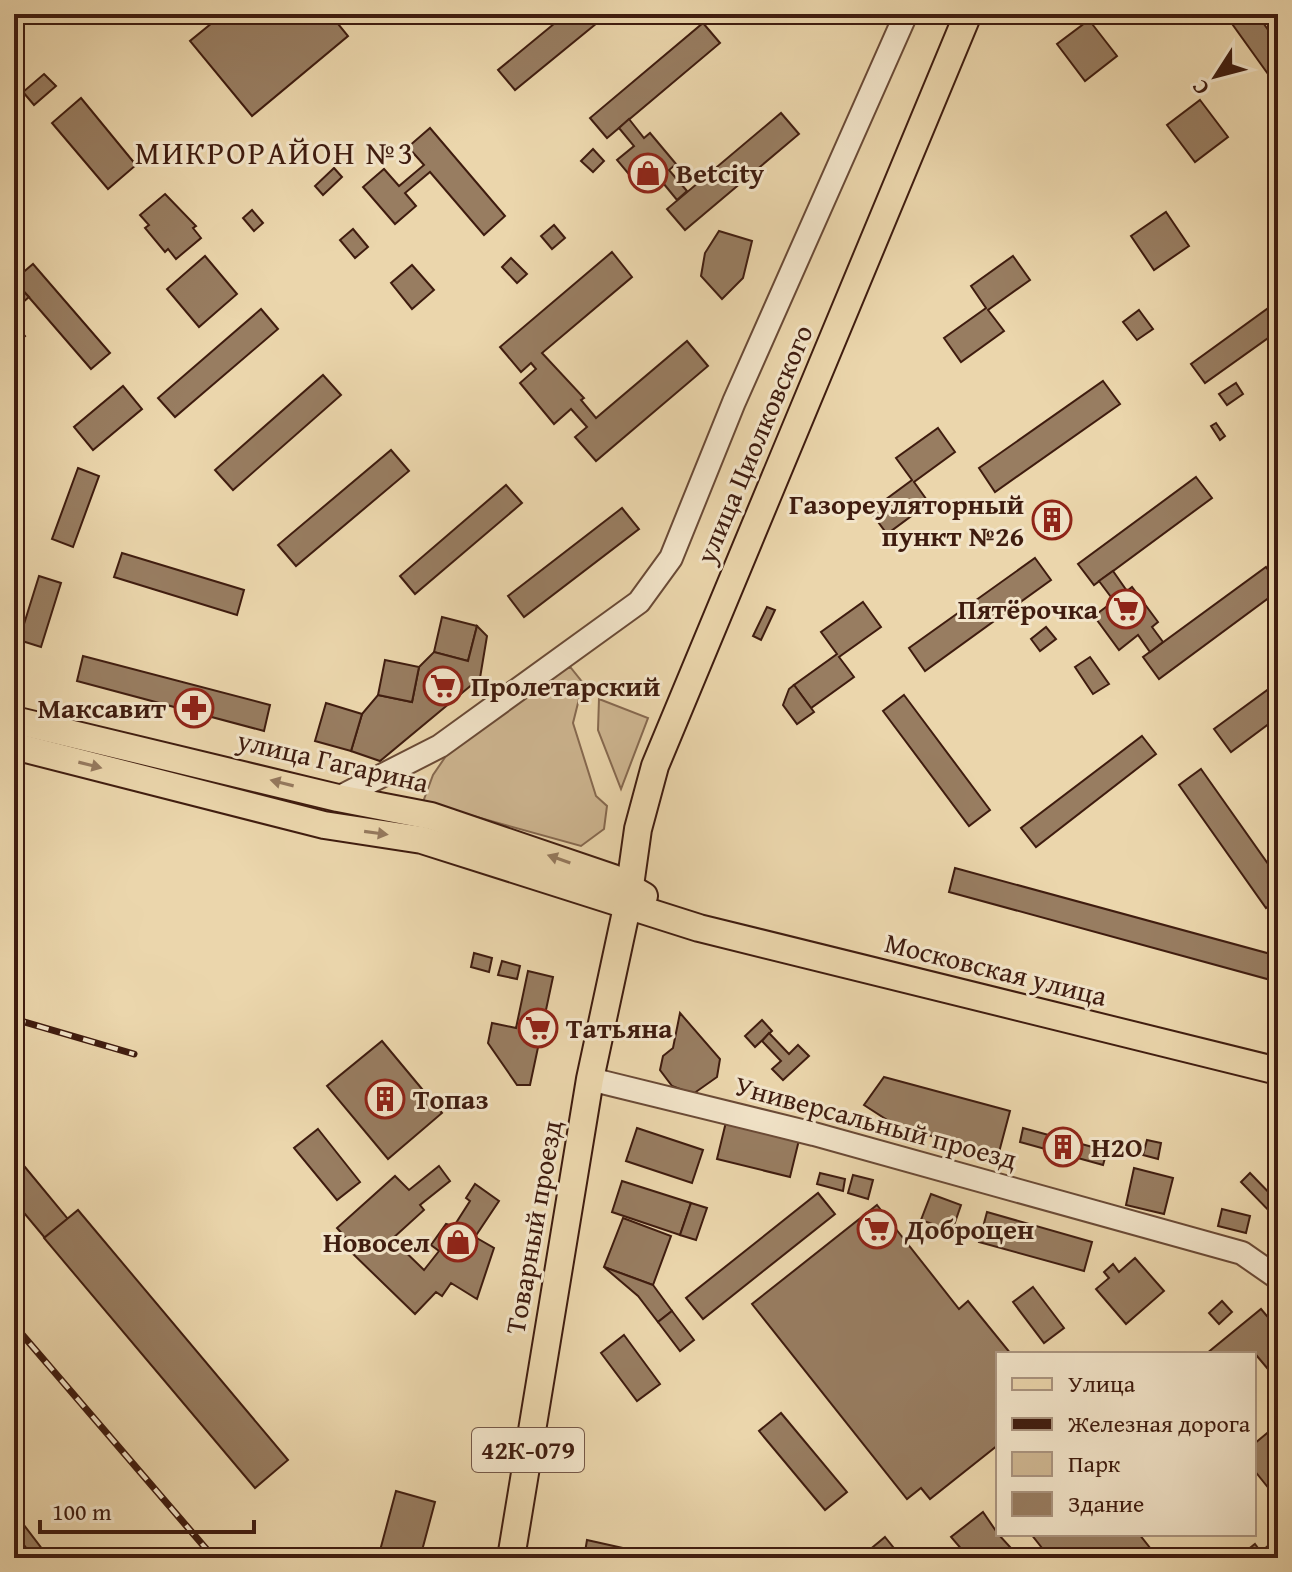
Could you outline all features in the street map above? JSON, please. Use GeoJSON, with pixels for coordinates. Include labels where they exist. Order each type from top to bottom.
{"type":"FeatureCollection","features":[{"type":"Feature","properties":{"kind":"main road","name":"улица Циолковского"},"geometry":{"type":"LineString","coordinates":[[629,898],[638,829],[655,766],[968,14]]}},
{"type":"Feature","properties":{"kind":"main road","name":"улица Гагарина"},"geometry":{"type":"LineString","coordinates":[[14,720],[338,798],[431,816],[613,878],[629,898]]}},
{"type":"Feature","properties":{"kind":"main road","name":"улица Гагарина"},"geometry":{"type":"LineString","coordinates":[[14,746],[324,825],[422,840],[629,898]]}},
{"type":"Feature","properties":{"kind":"main road","name":"Московская улица"},"geometry":{"type":"LineString","coordinates":[[629,898],[699,928],[1278,1071]]}},
{"type":"Feature","properties":{"kind":"main road","name":"Товарный проезд"},"geometry":{"type":"LineString","coordinates":[[511,1558],[590,1079],[629,898]]}},
{"type":"Feature","properties":{"kind":"street"},"geometry":{"type":"LineString","coordinates":[[338,798],[440,746],[639,602],[671,558],[734,402],[899,18]]}},
{"type":"Feature","properties":{"kind":"street","name":"Универсальный проезд"},"geometry":{"type":"LineString","coordinates":[[590,1079],[814,1134],[1242,1253],[1278,1278]]}},
{"type":"Feature","properties":{"kind":"green space"},"geometry":{"type":"Polygon","coordinates":[[[559,668],[571,668],[583,683],[573,723],[596,796],[607,806],[604,829],[581,846],[423,802],[433,775],[448,753],[559,668]]]}},
{"type":"Feature","properties":{"kind":"green space"},"geometry":{"type":"Polygon","coordinates":[[[599,699],[648,718],[621,789],[598,730],[599,699]]]}},
{"type":"Feature","properties":{"kind":"building"},"geometry":{"type":"Polygon","coordinates":[[[223,14],[330,14],[348,36],[252,116],[190,41],[223,14]]]}},
{"type":"Feature","properties":{"kind":"building"},"geometry":{"type":"Polygon","coordinates":[[[566,14],[608,14],[515,90],[498,70],[566,14]]]}},
{"type":"Feature","properties":{"kind":"building"},"geometry":{"type":"Polygon","coordinates":[[[1225,14],[1257,14],[1278,44],[1278,88],[1225,14]]]}},
{"type":"Feature","properties":{"kind":"building"},"geometry":{"type":"Polygon","coordinates":[[[1089,20],[1117,56],[1085,81],[1057,44],[1089,20]]]}},
{"type":"Feature","properties":{"kind":"building"},"geometry":{"type":"Polygon","coordinates":[[[703,23],[720,43],[607,138],[590,118],[703,23]]]}},
{"type":"Feature","properties":{"kind":"building"},"geometry":{"type":"Polygon","coordinates":[[[44,74],[56,86],[34,105],[23,92],[44,74]]]}},
{"type":"Feature","properties":{"kind":"building"},"geometry":{"type":"Polygon","coordinates":[[[81,98],[136,165],[108,189],[52,123],[81,98]]]}},
{"type":"Feature","properties":{"kind":"building"},"geometry":{"type":"Polygon","coordinates":[[[1200,100],[1228,137],[1195,162],[1167,125],[1200,100]]]}},
{"type":"Feature","properties":{"kind":"building"},"geometry":{"type":"Polygon","coordinates":[[[781,113],[799,134],[685,230],[667,209],[781,113]]]}},
{"type":"Feature","properties":{"kind":"building"},"geometry":{"type":"Polygon","coordinates":[[[629,119],[644,138],[650,133],[676,164],[669,170],[687,191],[677,200],[659,178],[643,191],[617,160],[634,146],[619,128],[629,119]]]}},
{"type":"Feature","properties":{"kind":"building"},"geometry":{"type":"Polygon","coordinates":[[[430,128],[505,216],[484,235],[430,172],[405,193],[416,206],[395,224],[363,187],[384,169],[399,186],[424,165],[408,147],[430,128]]]}},
{"type":"Feature","properties":{"kind":"building"},"geometry":{"type":"Polygon","coordinates":[[[593,149],[604,161],[593,172],[581,161],[593,149]]]}},
{"type":"Feature","properties":{"kind":"building"},"geometry":{"type":"Polygon","coordinates":[[[334,168],[342,177],[323,195],[315,186],[334,168]]]}},
{"type":"Feature","properties":{"kind":"building"},"geometry":{"type":"Polygon","coordinates":[[[165,194],[196,226],[193,228],[201,238],[176,259],[168,249],[165,252],[145,228],[149,225],[140,215],[165,194]]]}},
{"type":"Feature","properties":{"kind":"building"},"geometry":{"type":"Polygon","coordinates":[[[252,210],[263,223],[254,231],[243,218],[252,210]]]}},
{"type":"Feature","properties":{"kind":"building"},"geometry":{"type":"Polygon","coordinates":[[[1166,212],[1189,246],[1154,270],[1131,236],[1166,212]]]}},
{"type":"Feature","properties":{"kind":"building"},"geometry":{"type":"Polygon","coordinates":[[[554,225],[565,238],[552,249],[541,236],[554,225]]]}},
{"type":"Feature","properties":{"kind":"building"},"geometry":{"type":"Polygon","coordinates":[[[353,229],[368,247],[355,258],[340,240],[353,229]]]}},
{"type":"Feature","properties":{"kind":"building"},"geometry":{"type":"Polygon","coordinates":[[[719,231],[752,241],[743,278],[722,299],[701,276],[705,253],[719,231]]]}},
{"type":"Feature","properties":{"kind":"building"},"geometry":{"type":"Polygon","coordinates":[[[612,252],[632,277],[542,353],[584,398],[581,400],[596,418],[687,341],[708,366],[596,461],[575,437],[587,427],[571,409],[554,424],[520,383],[536,369],[531,363],[521,372],[500,347],[612,252]]]}},
{"type":"Feature","properties":{"kind":"building"},"geometry":{"type":"Polygon","coordinates":[[[205,256],[237,294],[199,327],[167,289],[205,256]]]}},
{"type":"Feature","properties":{"kind":"building"},"geometry":{"type":"Polygon","coordinates":[[[1013,256],[1030,280],[988,310],[1004,331],[961,362],[944,338],[986,308],[971,286],[1013,256]]]}},
{"type":"Feature","properties":{"kind":"building"},"geometry":{"type":"Polygon","coordinates":[[[511,258],[527,274],[517,283],[502,267],[511,258]]]}},
{"type":"Feature","properties":{"kind":"building"},"geometry":{"type":"Polygon","coordinates":[[[33,264],[110,353],[91,369],[14,280],[33,264]]]}},
{"type":"Feature","properties":{"kind":"building"},"geometry":{"type":"Polygon","coordinates":[[[412,265],[434,290],[412,309],[391,283],[412,265]]]}},
{"type":"Feature","properties":{"kind":"building"},"geometry":{"type":"Polygon","coordinates":[[[24,292],[29,297],[14,310],[14,301],[24,292]]]}},
{"type":"Feature","properties":{"kind":"building"},"geometry":{"type":"Polygon","coordinates":[[[1278,301],[1278,331],[1205,383],[1191,364],[1278,301]]]}},
{"type":"Feature","properties":{"kind":"building"},"geometry":{"type":"Polygon","coordinates":[[[261,309],[278,329],[175,417],[158,398],[261,309]]]}},
{"type":"Feature","properties":{"kind":"building"},"geometry":{"type":"Polygon","coordinates":[[[1139,310],[1153,329],[1137,340],[1123,322],[1139,310]]]}},
{"type":"Feature","properties":{"kind":"building"},"geometry":{"type":"Polygon","coordinates":[[[14,323],[25,336],[14,345],[14,323]]]}},
{"type":"Feature","properties":{"kind":"building"},"geometry":{"type":"Polygon","coordinates":[[[323,375],[341,395],[233,490],[215,470],[323,375]]]}},
{"type":"Feature","properties":{"kind":"building"},"geometry":{"type":"Polygon","coordinates":[[[1103,381],[1120,404],[995,492],[979,468],[1103,381]]]}},
{"type":"Feature","properties":{"kind":"building"},"geometry":{"type":"Polygon","coordinates":[[[1236,383],[1243,394],[1227,405],[1219,394],[1236,383]]]}},
{"type":"Feature","properties":{"kind":"building"},"geometry":{"type":"Polygon","coordinates":[[[123,386],[142,409],[93,450],[74,427],[123,386]]]}},
{"type":"Feature","properties":{"kind":"building"},"geometry":{"type":"Polygon","coordinates":[[[1216,423],[1225,436],[1220,440],[1211,426],[1216,423]]]}},
{"type":"Feature","properties":{"kind":"building"},"geometry":{"type":"Polygon","coordinates":[[[938,428],[955,452],[914,482],[929,503],[887,534],[870,511],[912,480],[896,458],[938,428]]]}},
{"type":"Feature","properties":{"kind":"building"},"geometry":{"type":"Polygon","coordinates":[[[391,450],[409,471],[296,566],[278,545],[391,450]]]}},
{"type":"Feature","properties":{"kind":"building"},"geometry":{"type":"Polygon","coordinates":[[[78,468],[99,476],[73,547],[52,539],[78,468]]]}},
{"type":"Feature","properties":{"kind":"building"},"geometry":{"type":"Polygon","coordinates":[[[1196,477],[1212,498],[1094,585],[1078,564],[1196,477]]]}},
{"type":"Feature","properties":{"kind":"building"},"geometry":{"type":"Polygon","coordinates":[[[506,485],[522,503],[415,594],[400,576],[506,485]]]}},
{"type":"Feature","properties":{"kind":"building"},"geometry":{"type":"Polygon","coordinates":[[[622,508],[639,529],[524,617],[508,596],[622,508]]]}},
{"type":"Feature","properties":{"kind":"building","name":"Газореуляторный пункт №26"},"geometry":{"type":"Polygon","coordinates":[[[1054,511],[1061,521],[1051,529],[1043,519],[1054,511]]]}},
{"type":"Feature","properties":{"kind":"building"},"geometry":{"type":"Polygon","coordinates":[[[122,553],[244,590],[237,615],[114,577],[122,553]]]}},
{"type":"Feature","properties":{"kind":"building"},"geometry":{"type":"Polygon","coordinates":[[[1035,558],[1051,580],[925,671],[909,648],[1035,558]]]}},
{"type":"Feature","properties":{"kind":"building"},"geometry":{"type":"Polygon","coordinates":[[[1266,567],[1278,584],[1278,591],[1159,679],[1143,657],[1266,567]]]}},
{"type":"Feature","properties":{"kind":"building","name":"Пятёрочка"},"geometry":{"type":"Polygon","coordinates":[[[1113,571],[1127,591],[1132,587],[1158,622],[1152,627],[1163,642],[1150,652],[1138,635],[1119,650],[1094,616],[1114,601],[1099,581],[1113,571]]]}},
{"type":"Feature","properties":{"kind":"building"},"geometry":{"type":"Polygon","coordinates":[[[39,576],[61,583],[41,647],[19,640],[39,576]]]}},
{"type":"Feature","properties":{"kind":"building"},"geometry":{"type":"Polygon","coordinates":[[[863,602],[881,627],[839,657],[854,677],[811,708],[794,685],[837,654],[821,632],[863,602]]]}},
{"type":"Feature","properties":{"kind":"building"},"geometry":{"type":"Polygon","coordinates":[[[767,607],[775,610],[761,640],[753,636],[767,607]]]}},
{"type":"Feature","properties":{"kind":"building"},"geometry":{"type":"Polygon","coordinates":[[[442,617],[477,626],[468,661],[434,652],[442,617]]]}},
{"type":"Feature","properties":{"kind":"building","name":"Пролетарский"},"geometry":{"type":"Polygon","coordinates":[[[477,626],[487,636],[480,678],[380,761],[351,751],[362,714],[378,695],[412,702],[419,667],[434,652],[468,661],[477,626]]]}},
{"type":"Feature","properties":{"kind":"building"},"geometry":{"type":"Polygon","coordinates":[[[1046,627],[1056,639],[1040,651],[1031,639],[1046,627]]]}},
{"type":"Feature","properties":{"kind":"building"},"geometry":{"type":"Polygon","coordinates":[[[83,656],[270,705],[264,731],[77,681],[83,656]]]}},
{"type":"Feature","properties":{"kind":"building"},"geometry":{"type":"Polygon","coordinates":[[[1090,657],[1109,684],[1093,694],[1075,667],[1090,657]]]}},
{"type":"Feature","properties":{"kind":"building"},"geometry":{"type":"Polygon","coordinates":[[[385,660],[419,667],[412,702],[378,695],[385,660]]]}},
{"type":"Feature","properties":{"kind":"building"},"geometry":{"type":"Polygon","coordinates":[[[1278,682],[1278,717],[1231,752],[1214,729],[1278,682]]]}},
{"type":"Feature","properties":{"kind":"building"},"geometry":{"type":"Polygon","coordinates":[[[794,685],[814,712],[797,724],[783,705],[789,689],[794,685]]]}},
{"type":"Feature","properties":{"kind":"building"},"geometry":{"type":"Polygon","coordinates":[[[904,695],[990,810],[969,826],[883,711],[904,695]]]}},
{"type":"Feature","properties":{"kind":"building"},"geometry":{"type":"Polygon","coordinates":[[[326,703],[362,714],[351,751],[315,741],[326,703]]]}},
{"type":"Feature","properties":{"kind":"building"},"geometry":{"type":"Polygon","coordinates":[[[1142,736],[1156,754],[1036,847],[1021,828],[1142,736]]]}},
{"type":"Feature","properties":{"kind":"building"},"geometry":{"type":"Polygon","coordinates":[[[1201,769],[1278,878],[1278,899],[1266,908],[1179,785],[1201,769]]]}},
{"type":"Feature","properties":{"kind":"building"},"geometry":{"type":"Polygon","coordinates":[[[955,868],[1278,956],[1278,982],[949,892],[955,868]]]}},
{"type":"Feature","properties":{"kind":"building"},"geometry":{"type":"Polygon","coordinates":[[[474,953],[492,958],[489,972],[471,967],[474,953]]]}},
{"type":"Feature","properties":{"kind":"building"},"geometry":{"type":"Polygon","coordinates":[[[502,961],[520,966],[517,979],[498,975],[502,961]]]}},
{"type":"Feature","properties":{"kind":"building"},"geometry":{"type":"Polygon","coordinates":[[[528,971],[553,977],[530,1085],[517,1085],[488,1043],[492,1023],[516,1028],[528,971]]]}},
{"type":"Feature","properties":{"kind":"building"},"geometry":{"type":"Polygon","coordinates":[[[680,1013],[720,1059],[717,1077],[693,1094],[672,1086],[660,1070],[663,1056],[673,1048],[680,1013]]]}},
{"type":"Feature","properties":{"kind":"building"},"geometry":{"type":"Polygon","coordinates":[[[762,1020],[772,1031],[755,1047],[745,1036],[762,1020]]]}},
{"type":"Feature","properties":{"kind":"building"},"geometry":{"type":"Polygon","coordinates":[[[769,1033],[789,1054],[798,1045],[809,1056],[783,1080],[772,1069],[781,1061],[762,1041],[769,1033]]]}},
{"type":"Feature","properties":{"kind":"building","name":"Топаз"},"geometry":{"type":"Polygon","coordinates":[[[382,1041],[442,1113],[388,1159],[327,1086],[382,1041]]]}},
{"type":"Feature","properties":{"kind":"building"},"geometry":{"type":"Polygon","coordinates":[[[884,1077],[1010,1111],[998,1156],[895,1125],[864,1105],[884,1077]]]}},
{"type":"Feature","properties":{"kind":"building"},"geometry":{"type":"Polygon","coordinates":[[[726,1122],[799,1140],[790,1177],[717,1159],[726,1122]]]}},
{"type":"Feature","properties":{"kind":"building"},"geometry":{"type":"Polygon","coordinates":[[[637,1128],[703,1150],[692,1183],[626,1161],[637,1128]]]}},
{"type":"Feature","properties":{"kind":"building","name":"Н2О"},"geometry":{"type":"Polygon","coordinates":[[[1023,1128],[1107,1151],[1103,1165],[1020,1142],[1023,1128]]]}},
{"type":"Feature","properties":{"kind":"building"},"geometry":{"type":"Polygon","coordinates":[[[318,1129],[360,1182],[337,1200],[294,1148],[318,1129]]]}},
{"type":"Feature","properties":{"kind":"building"},"geometry":{"type":"Polygon","coordinates":[[[1147,1140],[1161,1143],[1158,1159],[1143,1155],[1147,1140]]]}},
{"type":"Feature","properties":{"kind":"building"},"geometry":{"type":"Polygon","coordinates":[[[15,1155],[68,1219],[45,1238],[14,1201],[15,1155]]]}},
{"type":"Feature","properties":{"kind":"building","name":"Новосел"},"geometry":{"type":"Polygon","coordinates":[[[439,1166],[450,1181],[420,1205],[424,1210],[392,1239],[424,1270],[439,1251],[431,1245],[446,1224],[454,1226],[470,1201],[466,1198],[475,1184],[499,1201],[475,1237],[494,1248],[477,1299],[451,1283],[442,1296],[436,1292],[415,1314],[350,1251],[354,1247],[337,1228],[395,1176],[409,1190],[439,1166]]]}},
{"type":"Feature","properties":{"kind":"building"},"geometry":{"type":"Polygon","coordinates":[[[1134,1168],[1173,1178],[1164,1214],[1126,1205],[1134,1168]]]}},
{"type":"Feature","properties":{"kind":"building"},"geometry":{"type":"Polygon","coordinates":[[[820,1173],[845,1179],[843,1191],[817,1184],[820,1173]]]}},
{"type":"Feature","properties":{"kind":"building"},"geometry":{"type":"Polygon","coordinates":[[[1250,1173],[1278,1202],[1276,1218],[1241,1182],[1250,1173]]]}},
{"type":"Feature","properties":{"kind":"building"},"geometry":{"type":"Polygon","coordinates":[[[853,1175],[873,1180],[868,1199],[848,1193],[853,1175]]]}},
{"type":"Feature","properties":{"kind":"building"},"geometry":{"type":"Polygon","coordinates":[[[622,1181],[691,1203],[680,1235],[612,1212],[622,1181]]]}},
{"type":"Feature","properties":{"kind":"building"},"geometry":{"type":"Polygon","coordinates":[[[818,1193],[835,1214],[703,1319],[686,1298],[818,1193]]]}},
{"type":"Feature","properties":{"kind":"building"},"geometry":{"type":"Polygon","coordinates":[[[931,1194],[961,1205],[952,1231],[921,1220],[931,1194]]]}},
{"type":"Feature","properties":{"kind":"building"},"geometry":{"type":"Polygon","coordinates":[[[691,1203],[707,1208],[696,1240],[680,1235],[691,1203]]]}},
{"type":"Feature","properties":{"kind":"building"},"geometry":{"type":"Polygon","coordinates":[[[877,1205],[959,1309],[968,1301],[1009,1352],[996,1352],[996,1447],[930,1499],[921,1488],[907,1499],[752,1304],[877,1205]]]}},
{"type":"Feature","properties":{"kind":"building"},"geometry":{"type":"Polygon","coordinates":[[[1222,1209],[1250,1216],[1246,1233],[1218,1226],[1222,1209]]]}},
{"type":"Feature","properties":{"kind":"building"},"geometry":{"type":"Polygon","coordinates":[[[78,1210],[288,1460],[255,1488],[44,1238],[78,1210]]]}},
{"type":"Feature","properties":{"kind":"building"},"geometry":{"type":"Polygon","coordinates":[[[987,1212],[1092,1242],[1084,1271],[979,1242],[987,1212]]]}},
{"type":"Feature","properties":{"kind":"building"},"geometry":{"type":"Polygon","coordinates":[[[623,1218],[671,1236],[653,1285],[604,1267],[623,1218]]]}},
{"type":"Feature","properties":{"kind":"building"},"geometry":{"type":"Polygon","coordinates":[[[1135,1258],[1164,1291],[1126,1324],[1096,1289],[1109,1278],[1104,1272],[1113,1264],[1119,1272],[1135,1258]]]}},
{"type":"Feature","properties":{"kind":"building"},"geometry":{"type":"Polygon","coordinates":[[[604,1267],[653,1285],[672,1311],[658,1322],[638,1296],[604,1267]]]}},
{"type":"Feature","properties":{"kind":"building"},"geometry":{"type":"Polygon","coordinates":[[[1033,1287],[1064,1328],[1044,1343],[1013,1302],[1033,1287]]]}},
{"type":"Feature","properties":{"kind":"building"},"geometry":{"type":"Polygon","coordinates":[[[1222,1301],[1232,1312],[1219,1324],[1209,1313],[1222,1301]]]}},
{"type":"Feature","properties":{"kind":"building"},"geometry":{"type":"Polygon","coordinates":[[[1261,1309],[1278,1329],[1278,1381],[1256,1357],[1256,1352],[1208,1352],[1261,1309]]]}},
{"type":"Feature","properties":{"kind":"building"},"geometry":{"type":"Polygon","coordinates":[[[672,1311],[694,1340],[680,1351],[658,1322],[672,1311]]]}},
{"type":"Feature","properties":{"kind":"building"},"geometry":{"type":"Polygon","coordinates":[[[624,1335],[660,1384],[637,1401],[601,1353],[624,1335]]]}},
{"type":"Feature","properties":{"kind":"building"},"geometry":{"type":"Polygon","coordinates":[[[781,1413],[847,1492],[825,1510],[759,1431],[781,1413]]]}},
{"type":"Feature","properties":{"kind":"building"},"geometry":{"type":"Polygon","coordinates":[[[1278,1424],[1278,1500],[1256,1472],[1256,1442],[1278,1424]]]}},
{"type":"Feature","properties":{"kind":"building"},"geometry":{"type":"Polygon","coordinates":[[[396,1491],[435,1502],[420,1558],[378,1558],[396,1491]]]}},
{"type":"Feature","properties":{"kind":"building"},"geometry":{"type":"Polygon","coordinates":[[[14,1512],[49,1558],[34,1558],[14,1532],[14,1512]]]}},
{"type":"Feature","properties":{"kind":"building"},"geometry":{"type":"Polygon","coordinates":[[[983,1512],[996,1536],[1000,1536],[1020,1558],[969,1558],[951,1537],[983,1512]]]}},
{"type":"Feature","properties":{"kind":"building"},"geometry":{"type":"Polygon","coordinates":[[[1033,1536],[1141,1536],[1158,1558],[1050,1558],[1033,1536]]]}},
{"type":"Feature","properties":{"kind":"building"},"geometry":{"type":"Polygon","coordinates":[[[885,1537],[893,1547],[874,1558],[868,1551],[885,1537]]]}},
{"type":"Feature","properties":{"kind":"building"},"geometry":{"type":"Polygon","coordinates":[[[587,1540],[632,1550],[631,1558],[584,1558],[587,1540]]]}},
{"type":"Feature","properties":{"kind":"building"},"geometry":{"type":"Polygon","coordinates":[[[1255,1544],[1261,1552],[1270,1544],[1278,1558],[1237,1558],[1255,1544]]]}},
{"type":"Feature","properties":{"kind":"railway"},"geometry":{"type":"LineString","coordinates":[[14,1019],[134,1054]]}},
{"type":"Feature","properties":{"kind":"railway"},"geometry":{"type":"LineString","coordinates":[[14,1325],[214,1558]]}},
{"type":"Feature","properties":{"kind":"place","name":"Betcity"},"geometry":{"type":"Point","coordinates":[648,173]}},
{"type":"Feature","properties":{"kind":"place","name":"Газореуляторный пункт №26"},"geometry":{"type":"Point","coordinates":[1052,520]}},
{"type":"Feature","properties":{"kind":"place","name":"Пятёрочка"},"geometry":{"type":"Point","coordinates":[1126,609]}},
{"type":"Feature","properties":{"kind":"place","name":"Пролетарский"},"geometry":{"type":"Point","coordinates":[443,686]}},
{"type":"Feature","properties":{"kind":"place","name":"Максавит"},"geometry":{"type":"Point","coordinates":[194,708]}},
{"type":"Feature","properties":{"kind":"place","name":"Татьяна"},"geometry":{"type":"Point","coordinates":[538,1028]}},
{"type":"Feature","properties":{"kind":"place","name":"Топаз"},"geometry":{"type":"Point","coordinates":[385,1099]}},
{"type":"Feature","properties":{"kind":"place","name":"Н2О"},"geometry":{"type":"Point","coordinates":[1063,1147]}},
{"type":"Feature","properties":{"kind":"place","name":"Доброцен"},"geometry":{"type":"Point","coordinates":[877,1229]}},
{"type":"Feature","properties":{"kind":"place","name":"Новосел"},"geometry":{"type":"Point","coordinates":[458,1242]}},
{"type":"Feature","properties":{"kind":"district","name":"МИКРОРАЙОН №3"},"geometry":{"type":"Point","coordinates":[275,153]}}]}
